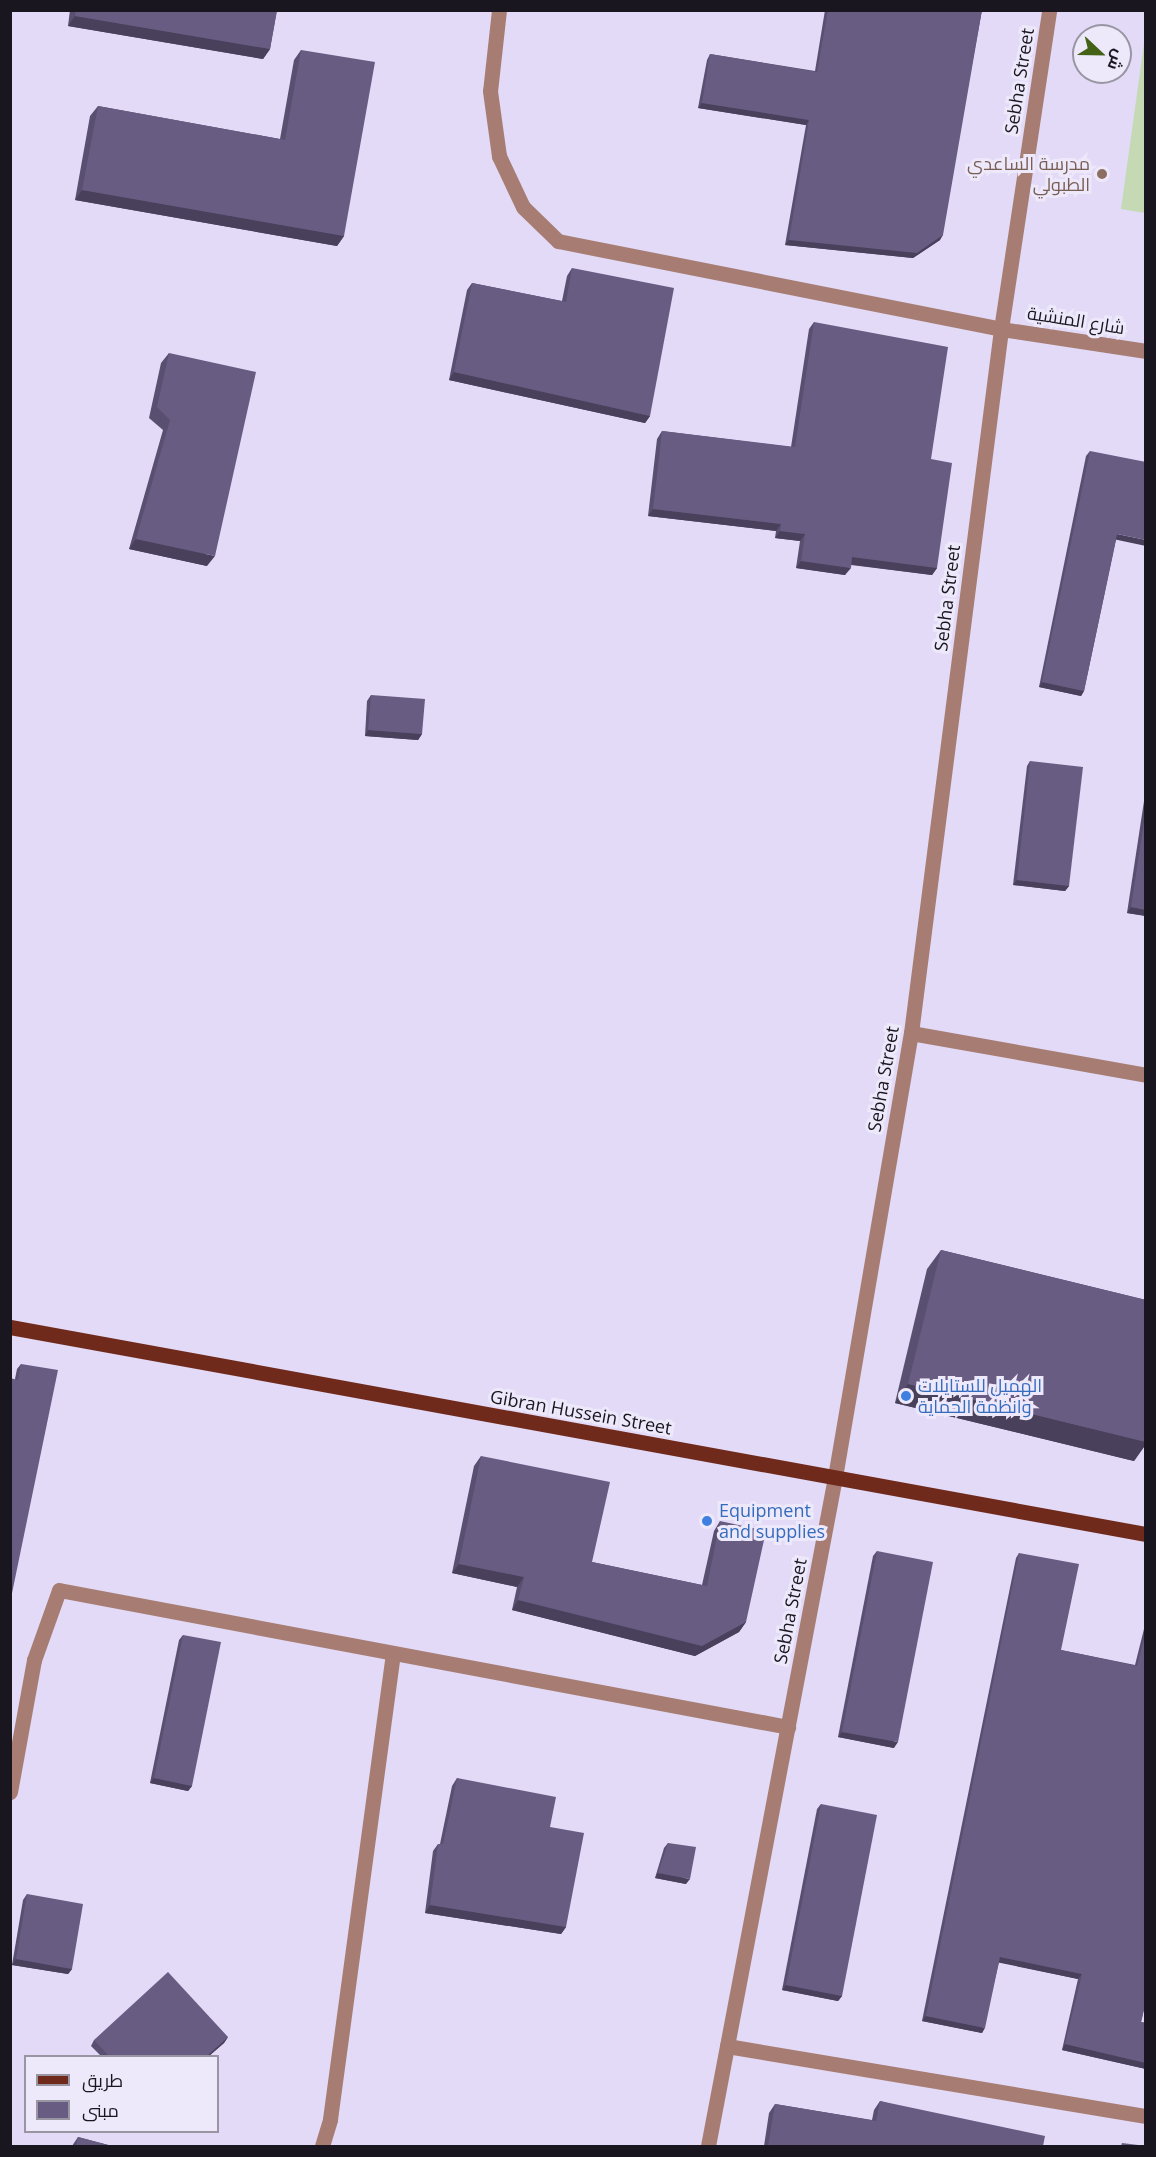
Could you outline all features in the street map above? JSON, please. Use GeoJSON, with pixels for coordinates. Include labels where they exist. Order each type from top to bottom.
{"type":"FeatureCollection","features":[{"type":"Feature","properties":{"kind":"main road","name":"Gibran Hussein Street"},"geometry":{"type":"LineString","coordinates":[[10,1327],[1146,1534]]}},
{"type":"Feature","properties":{"kind":"street","name":"شارع المنشية"},"geometry":{"type":"LineString","coordinates":[[499,10],[490,91],[499,156],[523,207],[558,242],[1001,329],[1146,351]]}},
{"type":"Feature","properties":{"kind":"street","name":"Sebha Street"},"geometry":{"type":"LineString","coordinates":[[708,2146],[835,1478],[911,1033],[1001,329],[1049,10]]}},
{"type":"Feature","properties":{"kind":"street"},"geometry":{"type":"LineString","coordinates":[[911,1033],[1146,1075]]}},
{"type":"Feature","properties":{"kind":"street"},"geometry":{"type":"LineString","coordinates":[[10,1792],[34,1660],[59,1590],[788,1727]]}},
{"type":"Feature","properties":{"kind":"street"},"geometry":{"type":"LineString","coordinates":[[322,2146],[330,2120],[393,1654]]}},
{"type":"Feature","properties":{"kind":"street"},"geometry":{"type":"LineString","coordinates":[[727,2046],[1146,2116]]}},
{"type":"Feature","properties":{"kind":"green space"},"geometry":{"type":"Polygon","coordinates":[[[1145,36],[1146,213],[1121,209],[1145,36]]]}},
{"type":"Feature","properties":{"kind":"building"},"geometry":{"type":"Polygon","coordinates":[[[76,10],[277,10],[270,49],[75,16],[76,10]]]}},
{"type":"Feature","properties":{"kind":"building"},"geometry":{"type":"Polygon","coordinates":[[[828,10],[982,10],[943,235],[917,253],[789,240],[809,120],[702,103],[710,54],[817,72],[828,10]]]}},
{"type":"Feature","properties":{"kind":"building"},"geometry":{"type":"Polygon","coordinates":[[[301,50],[375,62],[344,236],[82,190],[98,106],[285,140],[301,50]]]}},
{"type":"Feature","properties":{"kind":"building"},"geometry":{"type":"Polygon","coordinates":[[[572,268],[674,288],[650,416],[454,372],[472,283],[566,302],[572,268]]]}},
{"type":"Feature","properties":{"kind":"building"},"geometry":{"type":"Polygon","coordinates":[[[814,322],[948,347],[931,459],[952,463],[937,568],[852,557],[851,568],[801,561],[805,534],[780,531],[781,524],[653,509],[662,431],[795,447],[814,322]]]}},
{"type":"Feature","properties":{"kind":"building"},"geometry":{"type":"Polygon","coordinates":[[[169,353],[256,372],[215,556],[136,539],[170,420],[157,407],[169,353]]]}},
{"type":"Feature","properties":{"kind":"building"},"geometry":{"type":"Polygon","coordinates":[[[1090,451],[1146,462],[1146,540],[1117,534],[1084,691],[1042,682],[1090,451]]]}},
{"type":"Feature","properties":{"kind":"building"},"geometry":{"type":"Polygon","coordinates":[[[371,695],[425,699],[422,734],[368,730],[371,695]]]}},
{"type":"Feature","properties":{"kind":"building"},"geometry":{"type":"Polygon","coordinates":[[[1030,761],[1083,767],[1069,886],[1017,880],[1030,761]]]}},
{"type":"Feature","properties":{"kind":"building"},"geometry":{"type":"Polygon","coordinates":[[[1146,808],[1146,910],[1131,907],[1146,808]]]}},
{"type":"Feature","properties":{"kind":"building"},"geometry":{"type":"Polygon","coordinates":[[[941,1250],[1146,1300],[1146,1442],[908,1384],[941,1250]]]}},
{"type":"Feature","properties":{"kind":"building"},"geometry":{"type":"Polygon","coordinates":[[[21,1364],[58,1370],[10,1603],[10,1378],[18,1380],[21,1364]]]}},
{"type":"Feature","properties":{"kind":"building"},"geometry":{"type":"Polygon","coordinates":[[[481,1456],[610,1482],[592,1562],[707,1586],[720,1521],[766,1531],[746,1622],[702,1646],[518,1600],[524,1577],[459,1564],[481,1456]]]}},
{"type":"Feature","properties":{"kind":"building"},"geometry":{"type":"Polygon","coordinates":[[[877,1551],[933,1562],[898,1742],[842,1732],[877,1551]]]}},
{"type":"Feature","properties":{"kind":"building"},"geometry":{"type":"Polygon","coordinates":[[[1019,1553],[1079,1564],[1061,1650],[1137,1666],[1146,1631],[1146,2001],[1141,2022],[1146,2023],[1146,2063],[1065,2044],[1082,1974],[1000,1957],[985,2028],[926,2016],[1019,1553]]]}},
{"type":"Feature","properties":{"kind":"building"},"geometry":{"type":"Polygon","coordinates":[[[183,1635],[221,1642],[192,1786],[154,1778],[183,1635]]]}},
{"type":"Feature","properties":{"kind":"building"},"geometry":{"type":"Polygon","coordinates":[[[457,1778],[556,1797],[550,1827],[584,1833],[566,1927],[430,1905],[438,1844],[443,1844],[457,1778]]]}},
{"type":"Feature","properties":{"kind":"building"},"geometry":{"type":"Polygon","coordinates":[[[821,1804],[877,1815],[842,1996],[786,1985],[821,1804]]]}},
{"type":"Feature","properties":{"kind":"building"},"geometry":{"type":"Polygon","coordinates":[[[668,1843],[696,1847],[690,1879],[658,1873],[668,1843]]]}},
{"type":"Feature","properties":{"kind":"building"},"geometry":{"type":"Polygon","coordinates":[[[27,1894],[83,1904],[72,1969],[16,1959],[27,1894]]]}},
{"type":"Feature","properties":{"kind":"building"},"geometry":{"type":"Polygon","coordinates":[[[168,1972],[228,2037],[208,2055],[108,2055],[94,2040],[168,1972]]]}},
{"type":"Feature","properties":{"kind":"building"},"geometry":{"type":"Polygon","coordinates":[[[880,2101],[1045,2136],[1043,2146],[768,2146],[775,2104],[876,2121],[880,2101]]]}},
{"type":"Feature","properties":{"kind":"building"},"geometry":{"type":"Polygon","coordinates":[[[78,2137],[112,2146],[76,2146],[78,2137]]]}},
{"type":"Feature","properties":{"kind":"building"},"geometry":{"type":"Polygon","coordinates":[[[1122,2143],[1146,2146],[1121,2146],[1122,2143]]]}},
{"type":"Feature","properties":{"kind":"place","name":"مدرسة الساعدي الطبولي"},"geometry":{"type":"Point","coordinates":[1102,174]}},
{"type":"Feature","properties":{"kind":"place","name":"الهميل للستايلات وانظمة الحماية"},"geometry":{"type":"Point","coordinates":[906,1396]}},
{"type":"Feature","properties":{"kind":"place","name":"Equipment and supplies"},"geometry":{"type":"Point","coordinates":[707,1521]}}]}
